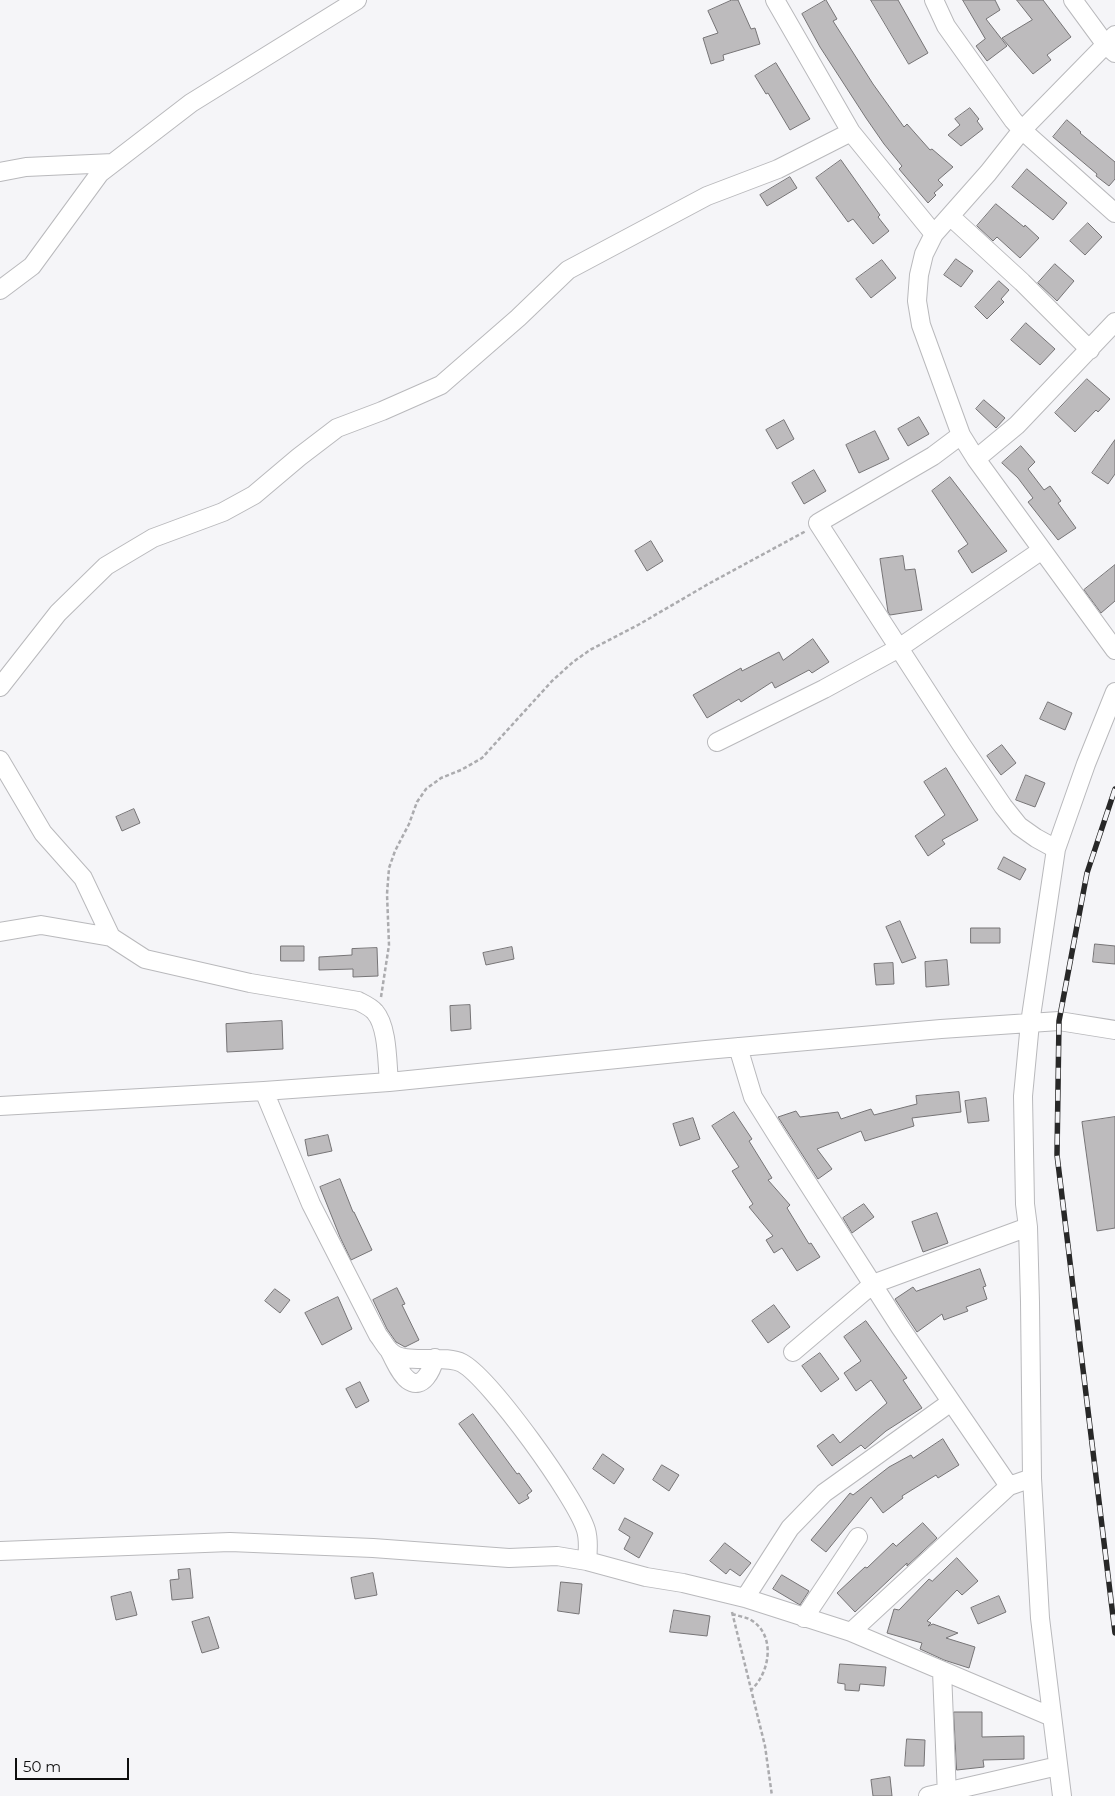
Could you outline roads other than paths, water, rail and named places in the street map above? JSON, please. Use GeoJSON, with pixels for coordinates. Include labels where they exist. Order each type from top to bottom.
{"type":"FeatureCollection","features":[{"type":"Feature","properties":{"kind":"street"},"geometry":{"type":"LineString","coordinates":[[0,290],[32,266],[100,173],[191,103],[358,0]]}},
{"type":"Feature","properties":{"kind":"street"},"geometry":{"type":"LineString","coordinates":[[775,0],[851,132],[934,234]]}},
{"type":"Feature","properties":{"kind":"street"},"geometry":{"type":"LineString","coordinates":[[934,0],[946,26],[1022,130],[1115,214]]}},
{"type":"Feature","properties":{"kind":"street"},"geometry":{"type":"LineString","coordinates":[[1073,0],[1112,44],[1022,130],[988,174],[934,234],[924,254],[919,274],[917,301],[921,325],[961,435],[976,459],[1115,650]]}},
{"type":"Feature","properties":{"kind":"street"},"geometry":{"type":"LineString","coordinates":[[0,687],[58,614],[106,566],[153,538],[222,512],[254,495],[337,428],[441,385],[518,318],[568,270],[707,196],[778,169],[851,132]]}},
{"type":"Feature","properties":{"kind":"street"},"geometry":{"type":"LineString","coordinates":[[0,172],[26,167],[113,163]]}},
{"type":"Feature","properties":{"kind":"street"},"geometry":{"type":"LineString","coordinates":[[950,216],[1022,282],[1090,350]]}},
{"type":"Feature","properties":{"kind":"street"},"geometry":{"type":"LineString","coordinates":[[976,459],[1017,425],[1115,322]]}},
{"type":"Feature","properties":{"kind":"street"},"geometry":{"type":"LineString","coordinates":[[961,435],[933,456],[818,523],[961,744],[1019,826],[1056,849]]}},
{"type":"Feature","properties":{"kind":"street"},"geometry":{"type":"LineString","coordinates":[[717,742],[824,689],[899,648],[1042,550]]}},
{"type":"Feature","properties":{"kind":"street"},"geometry":{"type":"LineString","coordinates":[[1062,1796],[1040,1618],[1032,1478],[1028,1226],[1025,1204],[1022,1096],[1030,1023],[1056,849],[1086,764],[1115,692]]}},
{"type":"Feature","properties":{"kind":"street"},"geometry":{"type":"LineString","coordinates":[[0,760],[44,833],[83,878],[111,937]]}},
{"type":"Feature","properties":{"kind":"street"},"geometry":{"type":"LineString","coordinates":[[0,932],[41,925],[111,937],[145,959],[250,983],[358,1001],[374,1010],[382,1021],[389,1082]]}},
{"type":"Feature","properties":{"kind":"street"},"geometry":{"type":"LineString","coordinates":[[0,1106],[389,1082],[738,1047],[1059,1021],[1115,1030]]}},
{"type":"Feature","properties":{"kind":"street"},"geometry":{"type":"LineString","coordinates":[[738,1047],[753,1096],[808,1185],[900,1327],[1010,1486]]}},
{"type":"Feature","properties":{"kind":"street"},"geometry":{"type":"LineString","coordinates":[[264,1091],[311,1204],[378,1334],[390,1352],[406,1358],[419,1360],[435,1358],[454,1360],[464,1364],[482,1380],[514,1418],[564,1489],[586,1530],[588,1561]]}},
{"type":"Feature","properties":{"kind":"street"},"geometry":{"type":"LineString","coordinates":[[793,1352],[873,1284],[1028,1226]]}},
{"type":"Feature","properties":{"kind":"street"},"geometry":{"type":"LineString","coordinates":[[745,1598],[790,1528],[824,1493],[951,1402]]}},
{"type":"Feature","properties":{"kind":"street"},"geometry":{"type":"LineString","coordinates":[[851,1632],[1010,1486],[1032,1478]]}},
{"type":"Feature","properties":{"kind":"street"},"geometry":{"type":"LineString","coordinates":[[804,1618],[858,1537]]}},
{"type":"Feature","properties":{"kind":"street"},"geometry":{"type":"LineString","coordinates":[[0,1551],[230,1542],[373,1548],[509,1558],[558,1556],[588,1561],[646,1577],[684,1583],[745,1598],[851,1632],[1052,1717]]}},
{"type":"Feature","properties":{"kind":"street"},"geometry":{"type":"LineString","coordinates":[[942,1671],[947,1793]]}},
{"type":"Feature","properties":{"kind":"street"},"geometry":{"type":"LineString","coordinates":[[928,1796],[1058,1766]]}},
{"type":"Feature","properties":{"kind":"railway"},"geometry":{"type":"LineString","coordinates":[[1115,789],[1087,873],[1059,1021],[1057,1155],[1115,1633]]}}]}
